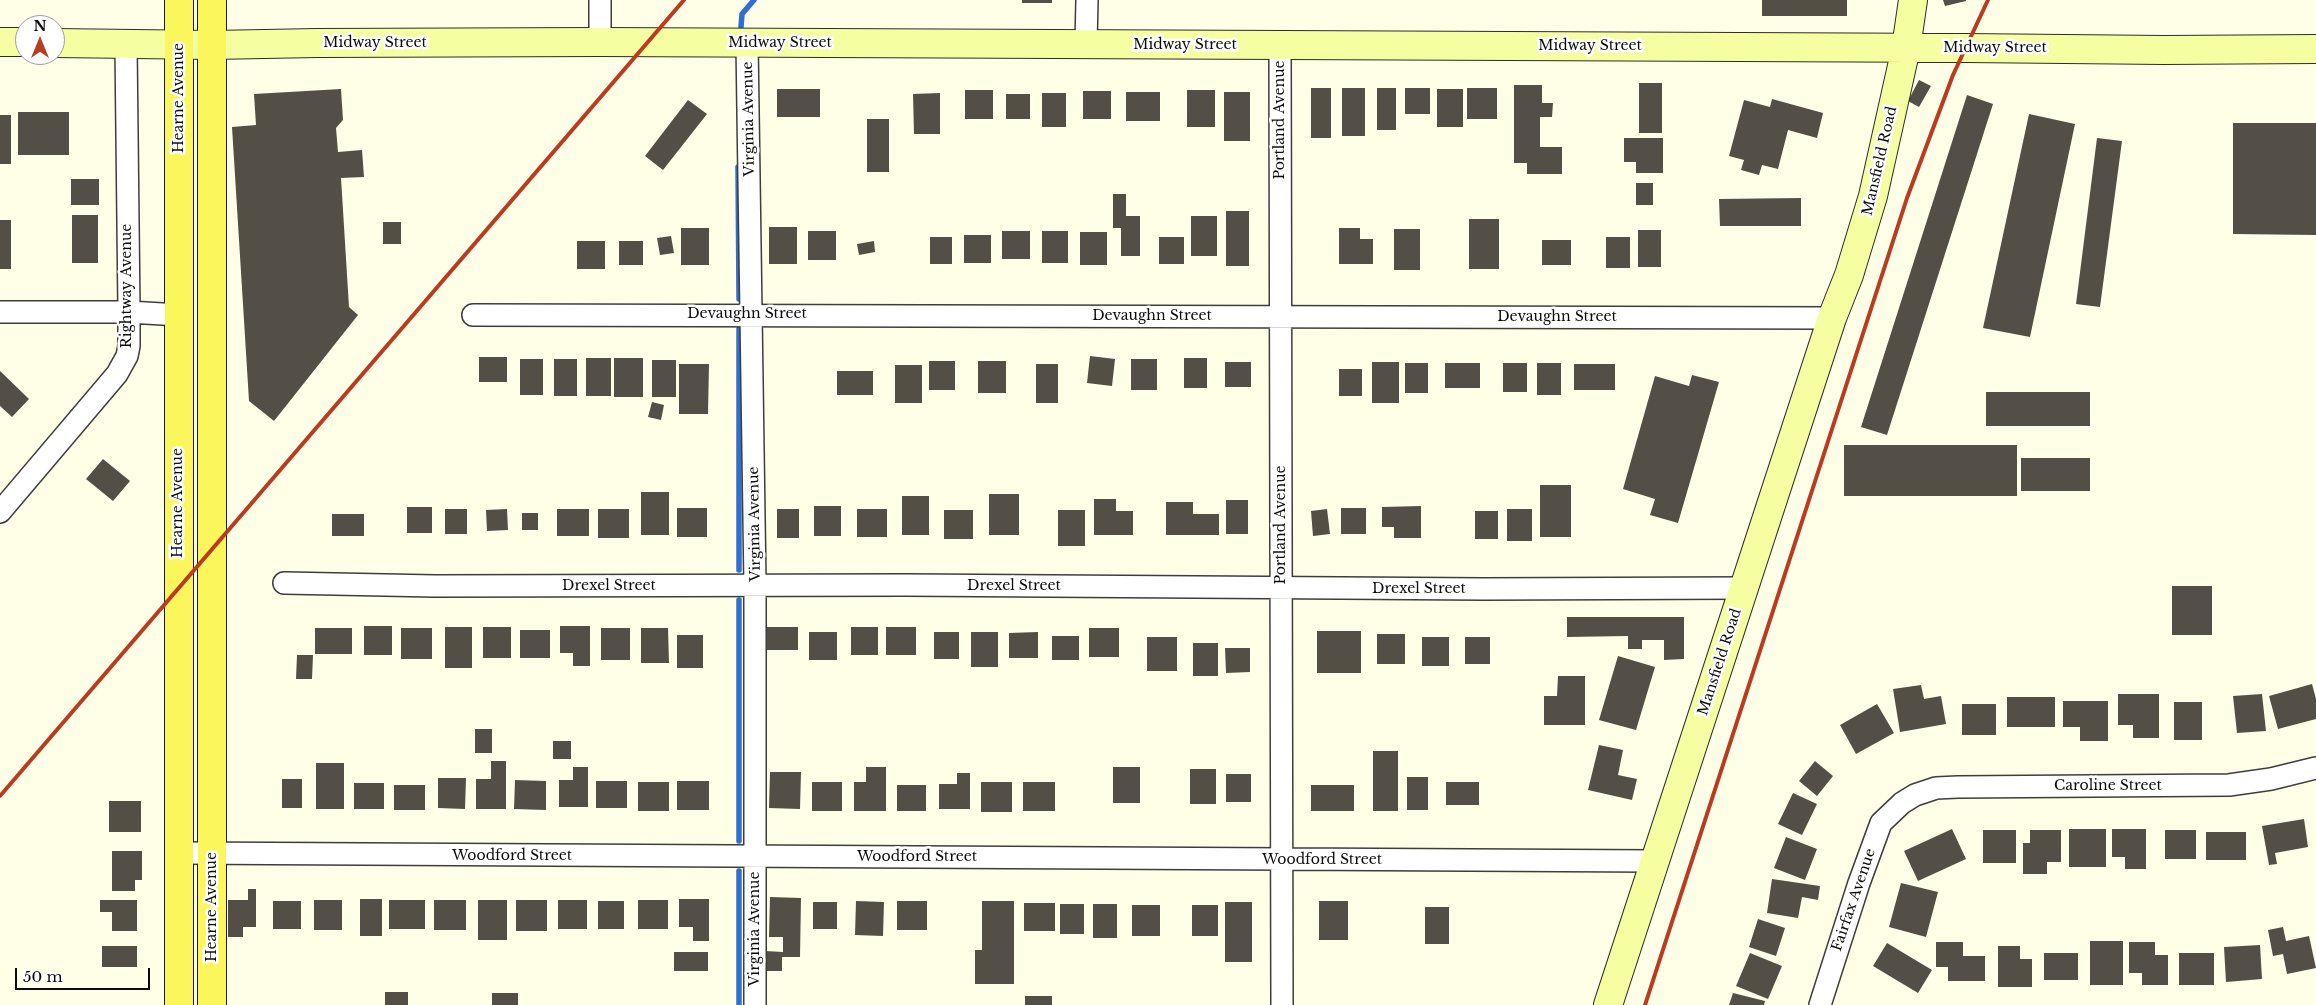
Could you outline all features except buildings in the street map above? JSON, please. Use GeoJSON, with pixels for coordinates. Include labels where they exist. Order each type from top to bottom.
{"type":"FeatureCollection","features":[{"type":"Feature","properties":{"kind":"main road","name":"Hearne Avenue"},"geometry":{"type":"LineString","coordinates":[[179,0],[179,1005]]}},
{"type":"Feature","properties":{"kind":"main road","name":"Hearne Avenue"},"geometry":{"type":"LineString","coordinates":[[212,0],[212,1005]]}},
{"type":"Feature","properties":{"kind":"street"},"geometry":{"type":"LineString","coordinates":[[600,0],[600,42]]}},
{"type":"Feature","properties":{"kind":"street"},"geometry":{"type":"LineString","coordinates":[[1086,44],[1087,0]]}},
{"type":"Feature","properties":{"kind":"street","name":"Mansfield Road"},"geometry":{"type":"LineString","coordinates":[[1895,0],[1897,48]]}},
{"type":"Feature","properties":{"kind":"street","name":"Mansfield Road"},"geometry":{"type":"LineString","coordinates":[[1608,1005],[1832,318],[1849,276],[1874,196],[1897,48],[1913,0]]}},
{"type":"Feature","properties":{"kind":"street"},"geometry":{"type":"LineString","coordinates":[[0,42],[15,42]]}},
{"type":"Feature","properties":{"kind":"street","name":"Midway Street"},"geometry":{"type":"LineString","coordinates":[[65,43],[212,45],[600,42],[2164,50],[2316,49]]}},
{"type":"Feature","properties":{"kind":"street","name":"Virginia Avenue"},"geometry":{"type":"LineString","coordinates":[[747,43],[755,585],[755,1005]]}},
{"type":"Feature","properties":{"kind":"street","name":"Rightway Avenue"},"geometry":{"type":"LineString","coordinates":[[0,512],[123,366],[129,346],[126,45]]}},
{"type":"Feature","properties":{"kind":"street","name":"Portland Avenue"},"geometry":{"type":"LineString","coordinates":[[1280,45],[1282,1005]]}},
{"type":"Feature","properties":{"kind":"street"},"geometry":{"type":"LineString","coordinates":[[0,312],[129,312],[179,315]]}},
{"type":"Feature","properties":{"kind":"street","name":"Devaughn Street"},"geometry":{"type":"LineString","coordinates":[[472,315],[752,314],[1832,318]]}},
{"type":"Feature","properties":{"kind":"street","name":"Drexel Street"},"geometry":{"type":"LineString","coordinates":[[284,583],[435,586],[1744,588]]}},
{"type":"Feature","properties":{"kind":"street","name":"Caroline Street"},"geometry":{"type":"LineString","coordinates":[[1902,803],[1915,795],[1936,788],[2229,785],[2271,780],[2316,768]]}},
{"type":"Feature","properties":{"kind":"street","name":"Fairfax Avenue"},"geometry":{"type":"LineString","coordinates":[[1820,1005],[1859,882],[1881,823],[1902,803]]}},
{"type":"Feature","properties":{"kind":"street","name":"Woodford Street"},"geometry":{"type":"LineString","coordinates":[[178,854],[1655,861]]}},
{"type":"Feature","properties":{"kind":"waterway"},"geometry":{"type":"LineString","coordinates":[[741,27],[742,14],[754,0]]}},
{"type":"Feature","properties":{"kind":"waterway"},"geometry":{"type":"LineString","coordinates":[[738,167],[739,299]]}},
{"type":"Feature","properties":{"kind":"waterway"},"geometry":{"type":"LineString","coordinates":[[739,329],[739,570]]}},
{"type":"Feature","properties":{"kind":"waterway"},"geometry":{"type":"LineString","coordinates":[[739,600],[739,841]]}},
{"type":"Feature","properties":{"kind":"waterway"},"geometry":{"type":"LineString","coordinates":[[739,871],[739,1005]]}},
{"type":"Feature","properties":{"kind":"railway"},"geometry":{"type":"LineString","coordinates":[[0,796],[684,0]]}},
{"type":"Feature","properties":{"kind":"railway"},"geometry":{"type":"LineString","coordinates":[[1645,1005],[1907,198],[1953,75],[1988,0]]}}]}
